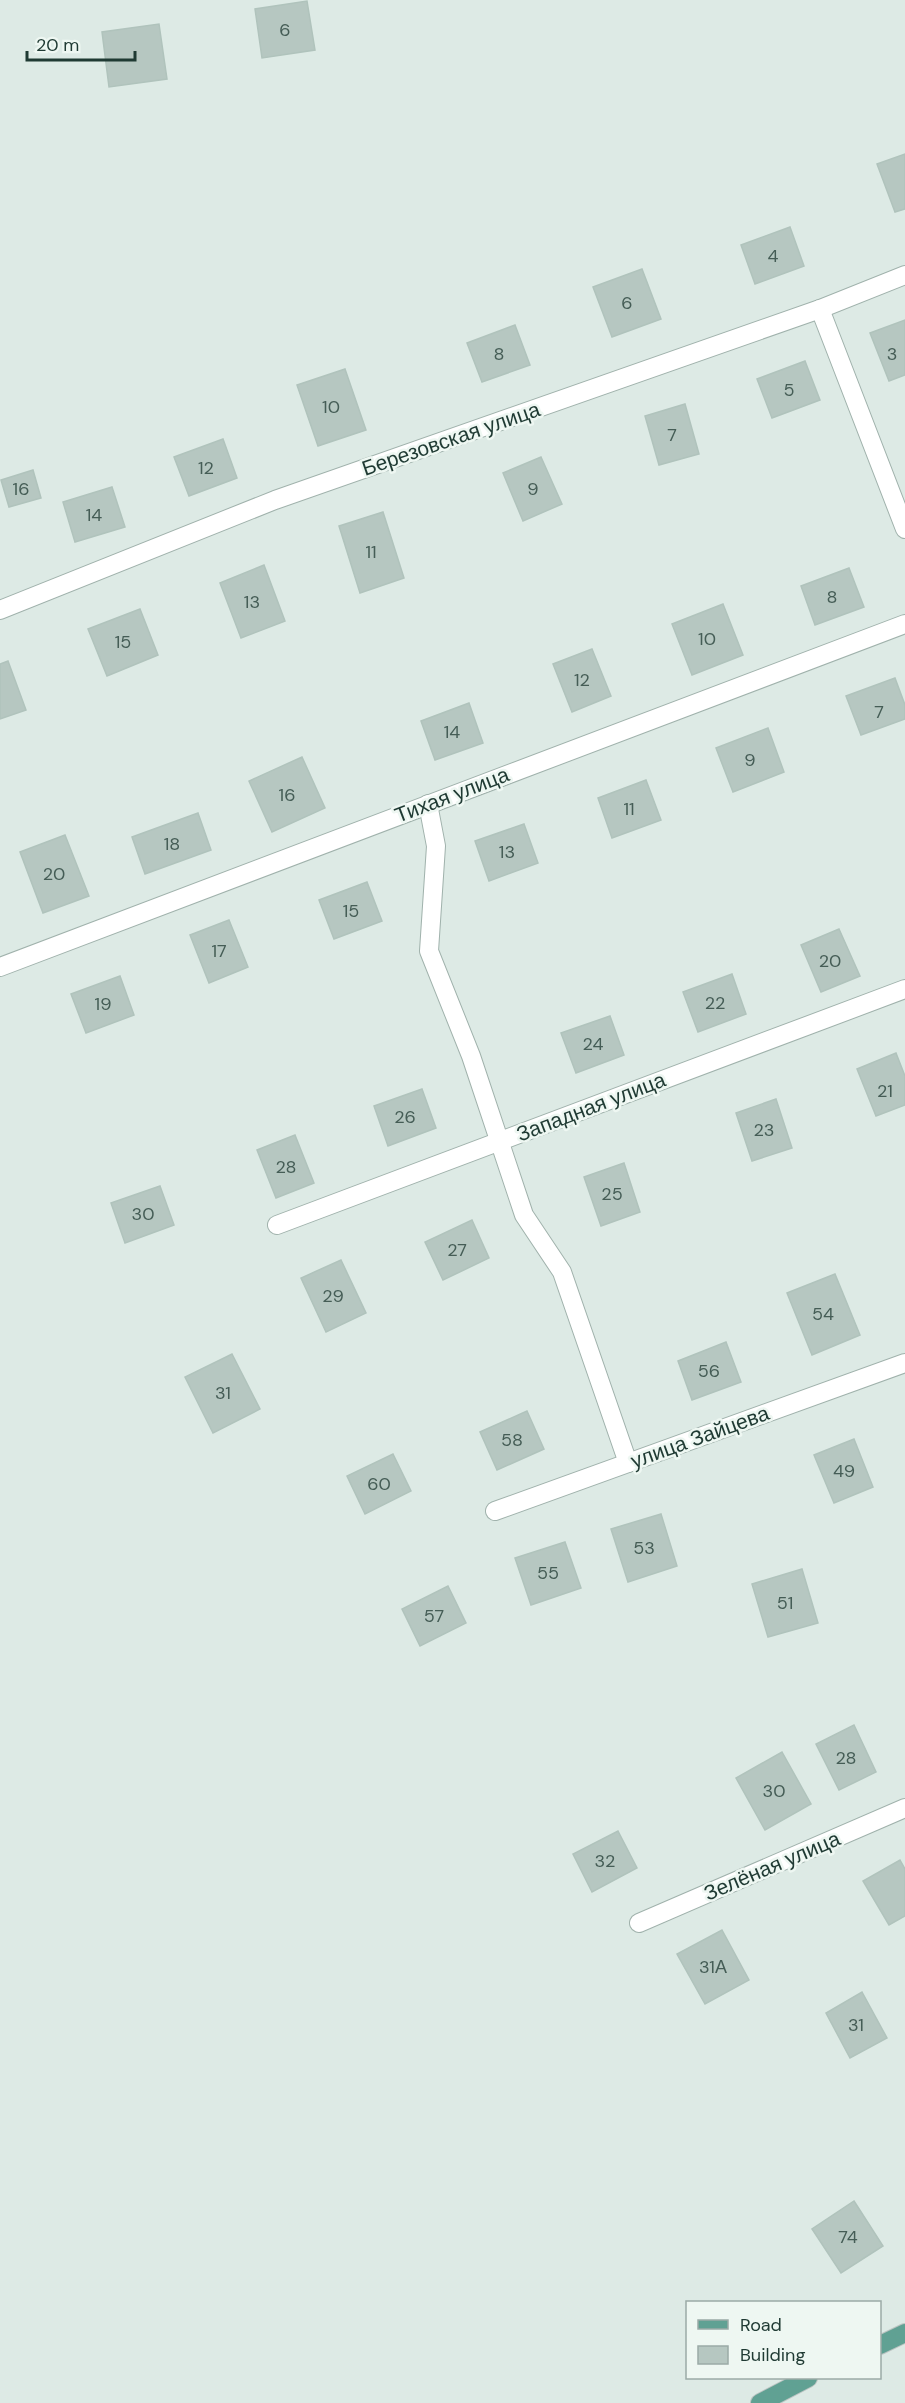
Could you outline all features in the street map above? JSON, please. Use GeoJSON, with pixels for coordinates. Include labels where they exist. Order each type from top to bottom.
{"type":"FeatureCollection","features":[{"type":"Feature","properties":{"kind":"main road"},"geometry":{"type":"LineString","coordinates":[[881,2344],[905,2333]]}},
{"type":"Feature","properties":{"kind":"main road"},"geometry":{"type":"LineString","coordinates":[[760,2403],[806,2379]]}},
{"type":"Feature","properties":{"kind":"street","name":"Березовская улица"},"geometry":{"type":"LineString","coordinates":[[0,610],[275,500],[820,309],[905,275]]}},
{"type":"Feature","properties":{"kind":"street"},"geometry":{"type":"LineString","coordinates":[[820,309],[905,529]]}},
{"type":"Feature","properties":{"kind":"street","name":"Тихая улица"},"geometry":{"type":"LineString","coordinates":[[0,967],[905,624]]}},
{"type":"Feature","properties":{"kind":"street"},"geometry":{"type":"LineString","coordinates":[[428,804],[436,846],[429,951],[471,1056],[524,1215],[562,1272],[628,1463]]}},
{"type":"Feature","properties":{"kind":"street","name":"Западная улица"},"geometry":{"type":"LineString","coordinates":[[277,1225],[905,989]]}},
{"type":"Feature","properties":{"kind":"street","name":"улица Зайцева"},"geometry":{"type":"LineString","coordinates":[[495,1511],[905,1363]]}},
{"type":"Feature","properties":{"kind":"street","name":"Зелёная улица"},"geometry":{"type":"LineString","coordinates":[[639,1923],[905,1808]]}},
{"type":"Feature","properties":{"kind":"building"},"geometry":{"type":"Polygon","coordinates":[[[307,1],[315,50],[262,58],[255,9],[307,1]]]}},
{"type":"Feature","properties":{"kind":"building"},"geometry":{"type":"Polygon","coordinates":[[[159,24],[167,79],[109,87],[102,32],[159,24]]]}},
{"type":"Feature","properties":{"kind":"building"},"geometry":{"type":"Polygon","coordinates":[[[905,154],[905,209],[895,212],[877,164],[905,154]]]}},
{"type":"Feature","properties":{"kind":"building"},"geometry":{"type":"Polygon","coordinates":[[[790,227],[804,266],[755,284],[741,245],[790,227]]]}},
{"type":"Feature","properties":{"kind":"building"},"geometry":{"type":"Polygon","coordinates":[[[642,269],[661,319],[612,337],[593,287],[642,269]]]}},
{"type":"Feature","properties":{"kind":"building"},"geometry":{"type":"Polygon","coordinates":[[[905,320],[905,375],[889,381],[870,333],[905,320]]]}},
{"type":"Feature","properties":{"kind":"building"},"geometry":{"type":"Polygon","coordinates":[[[515,325],[530,365],[482,382],[467,343],[515,325]]]}},
{"type":"Feature","properties":{"kind":"building"},"geometry":{"type":"Polygon","coordinates":[[[805,361],[820,400],[772,418],[757,379],[805,361]]]}},
{"type":"Feature","properties":{"kind":"building"},"geometry":{"type":"Polygon","coordinates":[[[345,369],[366,430],[318,446],[297,385],[345,369]]]}},
{"type":"Feature","properties":{"kind":"building"},"geometry":{"type":"Polygon","coordinates":[[[685,404],[699,454],[659,465],[645,416],[685,404]]]}},
{"type":"Feature","properties":{"kind":"building"},"geometry":{"type":"Polygon","coordinates":[[[223,439],[237,478],[189,496],[174,457],[223,439]]]}},
{"type":"Feature","properties":{"kind":"building"},"geometry":{"type":"Polygon","coordinates":[[[541,457],[562,504],[523,521],[503,473],[541,457]]]}},
{"type":"Feature","properties":{"kind":"building"},"geometry":{"type":"Polygon","coordinates":[[[33,470],[41,498],[9,507],[1,480],[33,470]]]}},
{"type":"Feature","properties":{"kind":"building"},"geometry":{"type":"Polygon","coordinates":[[[112,487],[125,527],[75,542],[63,502],[112,487]]]}},
{"type":"Feature","properties":{"kind":"building"},"geometry":{"type":"Polygon","coordinates":[[[383,512],[404,578],[360,593],[339,526],[383,512]]]}},
{"type":"Feature","properties":{"kind":"building"},"geometry":{"type":"Polygon","coordinates":[[[264,565],[285,621],[241,638],[220,583],[264,565]]]}},
{"type":"Feature","properties":{"kind":"building"},"geometry":{"type":"Polygon","coordinates":[[[849,568],[864,607],[815,625],[801,586],[849,568]]]}},
{"type":"Feature","properties":{"kind":"building"},"geometry":{"type":"Polygon","coordinates":[[[723,604],[743,655],[692,675],[672,624],[723,604]]]}},
{"type":"Feature","properties":{"kind":"building"},"geometry":{"type":"Polygon","coordinates":[[[140,609],[158,655],[107,676],[88,629],[140,609]]]}},
{"type":"Feature","properties":{"kind":"building"},"geometry":{"type":"Polygon","coordinates":[[[592,649],[611,696],[572,712],[553,664],[592,649]]]}},
{"type":"Feature","properties":{"kind":"building"},"geometry":{"type":"Polygon","coordinates":[[[8,661],[26,710],[0,719],[0,664],[8,661]]]}},
{"type":"Feature","properties":{"kind":"building"},"geometry":{"type":"Polygon","coordinates":[[[895,678],[905,705],[905,719],[861,735],[846,696],[895,678]]]}},
{"type":"Feature","properties":{"kind":"building"},"geometry":{"type":"Polygon","coordinates":[[[469,703],[483,743],[435,760],[421,721],[469,703]]]}},
{"type":"Feature","properties":{"kind":"building"},"geometry":{"type":"Polygon","coordinates":[[[768,728],[784,772],[733,792],[716,748],[768,728]]]}},
{"type":"Feature","properties":{"kind":"building"},"geometry":{"type":"Polygon","coordinates":[[[302,757],[325,808],[272,832],[249,781],[302,757]]]}},
{"type":"Feature","properties":{"kind":"building"},"geometry":{"type":"Polygon","coordinates":[[[646,780],[661,820],[612,838],[598,798],[646,780]]]}},
{"type":"Feature","properties":{"kind":"building"},"geometry":{"type":"Polygon","coordinates":[[[198,813],[211,850],[145,874],[132,837],[198,813]]]}},
{"type":"Feature","properties":{"kind":"building"},"geometry":{"type":"Polygon","coordinates":[[[524,824],[538,863],[489,881],[475,841],[524,824]]]}},
{"type":"Feature","properties":{"kind":"building"},"geometry":{"type":"Polygon","coordinates":[[[65,835],[89,896],[43,913],[20,852],[65,835]]]}},
{"type":"Feature","properties":{"kind":"building"},"geometry":{"type":"Polygon","coordinates":[[[367,882],[382,921],[334,939],[319,900],[367,882]]]}},
{"type":"Feature","properties":{"kind":"building"},"geometry":{"type":"Polygon","coordinates":[[[229,920],[248,967],[209,983],[190,935],[229,920]]]}},
{"type":"Feature","properties":{"kind":"building"},"geometry":{"type":"Polygon","coordinates":[[[839,929],[860,976],[821,992],[801,945],[839,929]]]}},
{"type":"Feature","properties":{"kind":"building"},"geometry":{"type":"Polygon","coordinates":[[[732,974],[746,1014],[698,1032],[683,992],[732,974]]]}},
{"type":"Feature","properties":{"kind":"building"},"geometry":{"type":"Polygon","coordinates":[[[120,976],[134,1015],[86,1033],[71,994],[120,976]]]}},
{"type":"Feature","properties":{"kind":"building"},"geometry":{"type":"Polygon","coordinates":[[[610,1016],[624,1055],[576,1073],[561,1033],[610,1016]]]}},
{"type":"Feature","properties":{"kind":"building"},"geometry":{"type":"Polygon","coordinates":[[[896,1053],[905,1076],[905,1105],[876,1116],[857,1069],[896,1053]]]}},
{"type":"Feature","properties":{"kind":"building"},"geometry":{"type":"Polygon","coordinates":[[[422,1089],[436,1128],[388,1146],[374,1106],[422,1089]]]}},
{"type":"Feature","properties":{"kind":"building"},"geometry":{"type":"Polygon","coordinates":[[[776,1099],[792,1148],[752,1161],[736,1113],[776,1099]]]}},
{"type":"Feature","properties":{"kind":"building"},"geometry":{"type":"Polygon","coordinates":[[[295,1135],[314,1183],[276,1198],[257,1150],[295,1135]]]}},
{"type":"Feature","properties":{"kind":"building"},"geometry":{"type":"Polygon","coordinates":[[[624,1163],[640,1212],[601,1226],[584,1177],[624,1163]]]}},
{"type":"Feature","properties":{"kind":"building"},"geometry":{"type":"Polygon","coordinates":[[[160,1186],[174,1225],[125,1243],[111,1203],[160,1186]]]}},
{"type":"Feature","properties":{"kind":"building"},"geometry":{"type":"Polygon","coordinates":[[[472,1220],[489,1258],[443,1280],[425,1242],[472,1220]]]}},
{"type":"Feature","properties":{"kind":"building"},"geometry":{"type":"Polygon","coordinates":[[[341,1260],[366,1313],[326,1332],[301,1278],[341,1260]]]}},
{"type":"Feature","properties":{"kind":"building"},"geometry":{"type":"Polygon","coordinates":[[[835,1274],[860,1335],[812,1355],[787,1293],[835,1274]]]}},
{"type":"Feature","properties":{"kind":"building"},"geometry":{"type":"Polygon","coordinates":[[[726,1342],[741,1382],[692,1400],[678,1361],[726,1342]]]}},
{"type":"Feature","properties":{"kind":"building"},"geometry":{"type":"Polygon","coordinates":[[[232,1354],[260,1409],[213,1433],[185,1377],[232,1354]]]}},
{"type":"Feature","properties":{"kind":"building"},"geometry":{"type":"Polygon","coordinates":[[[527,1411],[544,1449],[497,1470],[480,1432],[527,1411]]]}},
{"type":"Feature","properties":{"kind":"building"},"geometry":{"type":"Polygon","coordinates":[[[854,1439],[873,1487],[834,1503],[814,1455],[854,1439]]]}},
{"type":"Feature","properties":{"kind":"building"},"geometry":{"type":"Polygon","coordinates":[[[393,1454],[411,1491],[365,1514],[347,1476],[393,1454]]]}},
{"type":"Feature","properties":{"kind":"building"},"geometry":{"type":"Polygon","coordinates":[[[661,1514],[677,1566],[628,1582],[611,1529],[661,1514]]]}},
{"type":"Feature","properties":{"kind":"building"},"geometry":{"type":"Polygon","coordinates":[[[565,1542],[581,1588],[531,1605],[515,1558],[565,1542]]]}},
{"type":"Feature","properties":{"kind":"building"},"geometry":{"type":"Polygon","coordinates":[[[802,1569],[818,1623],[768,1637],[752,1584],[802,1569]]]}},
{"type":"Feature","properties":{"kind":"building"},"geometry":{"type":"Polygon","coordinates":[[[448,1586],[466,1623],[420,1646],[402,1609],[448,1586]]]}},
{"type":"Feature","properties":{"kind":"building"},"geometry":{"type":"Polygon","coordinates":[[[854,1725],[876,1772],[839,1790],[816,1744],[854,1725]]]}},
{"type":"Feature","properties":{"kind":"building"},"geometry":{"type":"Polygon","coordinates":[[[782,1752],[811,1804],[765,1830],[736,1778],[782,1752]]]}},
{"type":"Feature","properties":{"kind":"building"},"geometry":{"type":"Polygon","coordinates":[[[618,1831],[637,1868],[592,1892],[573,1854],[618,1831]]]}},
{"type":"Feature","properties":{"kind":"building"},"geometry":{"type":"Polygon","coordinates":[[[900,1860],[905,1869],[905,1916],[889,1925],[863,1881],[900,1860]]]}},
{"type":"Feature","properties":{"kind":"building"},"geometry":{"type":"Polygon","coordinates":[[[722,1930],[749,1980],[705,2004],[677,1954],[722,1930]]]}},
{"type":"Feature","properties":{"kind":"building"},"geometry":{"type":"Polygon","coordinates":[[[862,1992],[887,2038],[850,2058],[826,2013],[862,1992]]]}},
{"type":"Feature","properties":{"kind":"building"},"geometry":{"type":"Polygon","coordinates":[[[854,2201],[883,2246],[841,2273],[812,2229],[854,2201]]]}}]}
